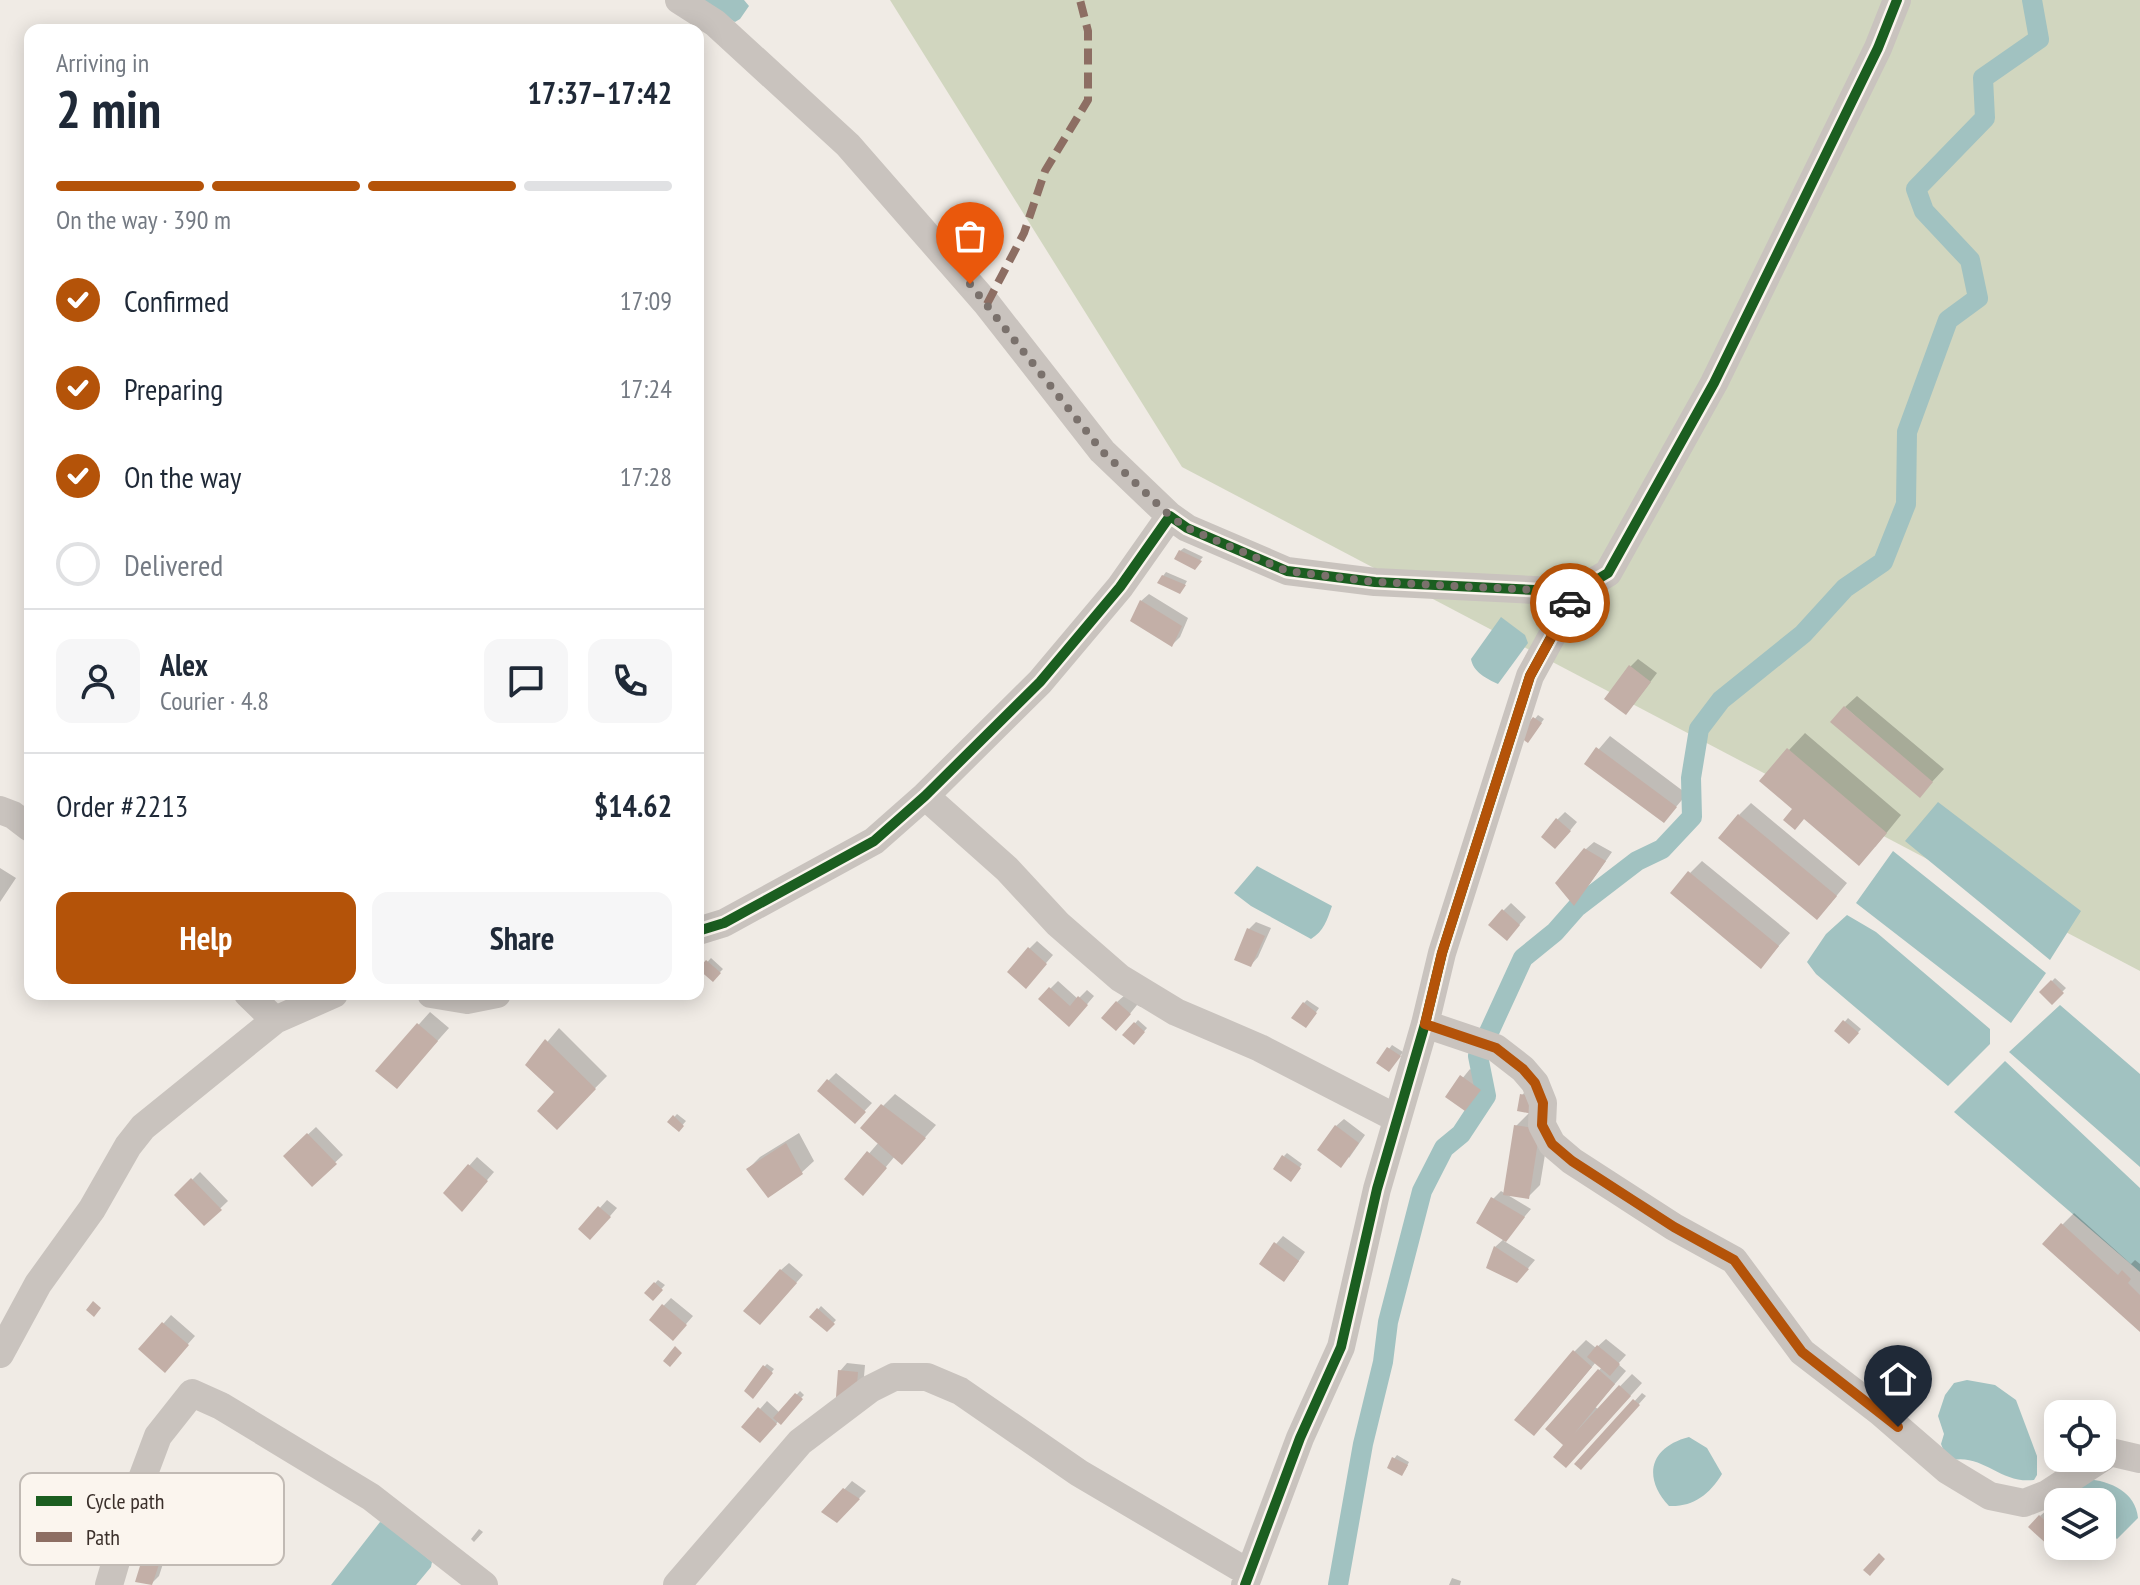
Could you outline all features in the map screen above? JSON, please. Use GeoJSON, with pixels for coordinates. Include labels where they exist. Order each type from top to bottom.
{"type":"FeatureCollection","features":[{"type":"Feature","properties":{"kind":"street"},"geometry":{"type":"LineString","coordinates":[[679,0],[715,23],[848,145],[987,304],[1102,451],[1170,516],[1187,528],[1287,571],[1375,582],[1576,592]]}},
{"type":"Feature","properties":{"kind":"street"},"geometry":{"type":"LineString","coordinates":[[677,1585],[800,1442],[870,1389],[894,1377],[927,1377],[960,1391],[1079,1473],[1247,1579],[1300,1438],[1341,1347],[1396,1118],[1425,1024],[1442,953],[1530,676],[1576,592],[1608,573],[1714,383],[1878,48],[1897,0]]}},
{"type":"Feature","properties":{"kind":"street"},"geometry":{"type":"LineString","coordinates":[[704,929],[724,923],[874,841],[925,796],[1040,682],[1120,587],[1170,516]]}},
{"type":"Feature","properties":{"kind":"street"},"geometry":{"type":"LineString","coordinates":[[925,796],[1007,869],[1058,924],[1120,978],[1176,1012],[1260,1048],[1396,1118]]}},
{"type":"Feature","properties":{"kind":"street"},"geometry":{"type":"LineString","coordinates":[[0,810],[24,823]]}},
{"type":"Feature","properties":{"kind":"street"},"geometry":{"type":"LineString","coordinates":[[254,1000],[275,1020]]}},
{"type":"Feature","properties":{"kind":"street"},"geometry":{"type":"LineString","coordinates":[[0,1354],[38,1284],[92,1209],[128,1146],[143,1127],[275,1020],[320,1000]]}},
{"type":"Feature","properties":{"kind":"street"},"geometry":{"type":"LineString","coordinates":[[1425,1024],[1496,1048],[1523,1069],[1535,1083],[1543,1103],[1542,1125],[1552,1144],[1572,1161],[1674,1227],[1734,1260],[1802,1352],[1880,1412],[1947,1470],[1990,1496],[2024,1503],[2047,1494],[2081,1472]]}},
{"type":"Feature","properties":{"kind":"street"},"geometry":{"type":"LineString","coordinates":[[144,1473],[158,1436],[192,1393],[221,1406],[371,1497],[484,1585]]}},
{"type":"Feature","properties":{"kind":"street"},"geometry":{"type":"LineString","coordinates":[[2116,1453],[2140,1459]]}},
{"type":"Feature","properties":{"kind":"street"},"geometry":{"type":"LineString","coordinates":[[109,1585],[115,1565]]}},
{"type":"Feature","properties":{"kind":"green space"},"geometry":{"type":"Polygon","coordinates":[[[890,0],[2140,0],[2140,971],[1182,467],[890,0]]]}},
{"type":"Feature","properties":{"kind":"water"},"geometry":{"type":"Polygon","coordinates":[[[696,0],[744,0],[749,6],[735,22],[696,0]]]}},
{"type":"Feature","properties":{"kind":"water"},"geometry":{"type":"Polygon","coordinates":[[[1501,617],[1525,635],[1528,643],[1498,684],[1478,671],[1471,659],[1501,617]]]}},
{"type":"Feature","properties":{"kind":"water"},"geometry":{"type":"Polygon","coordinates":[[[1938,802],[2081,911],[2050,960],[1905,841],[1938,802]]]}},
{"type":"Feature","properties":{"kind":"water"},"geometry":{"type":"Polygon","coordinates":[[[1893,851],[2046,973],[2011,1023],[1856,903],[1893,851]]]}},
{"type":"Feature","properties":{"kind":"water"},"geometry":{"type":"Polygon","coordinates":[[[1257,866],[1332,906],[1324,925],[1315,936],[1311,939],[1251,906],[1234,893],[1257,866]]]}},
{"type":"Feature","properties":{"kind":"water"},"geometry":{"type":"Polygon","coordinates":[[[1847,915],[1876,932],[1990,1029],[1990,1044],[1948,1086],[1816,974],[1807,962],[1826,934],[1847,915]]]}},
{"type":"Feature","properties":{"kind":"water"},"geometry":{"type":"Polygon","coordinates":[[[2060,1005],[2140,1074],[2140,1167],[2009,1052],[2060,1005]]]}},
{"type":"Feature","properties":{"kind":"water"},"geometry":{"type":"Polygon","coordinates":[[[2005,1061],[2140,1188],[2140,1272],[1954,1112],[2005,1061]]]}},
{"type":"Feature","properties":{"kind":"water"},"geometry":{"type":"Polygon","coordinates":[[[1967,1380],[1995,1385],[2016,1400],[2037,1456],[2034,1480],[2011,1478],[1974,1461],[1952,1460],[1945,1454],[1941,1444],[1944,1434],[1938,1416],[1945,1395],[1954,1383],[1967,1380]]]}},
{"type":"Feature","properties":{"kind":"water"},"geometry":{"type":"Polygon","coordinates":[[[1689,1437],[1707,1448],[1722,1474],[1700,1498],[1669,1506],[1655,1484],[1654,1464],[1666,1448],[1689,1437]]]}},
{"type":"Feature","properties":{"kind":"water"},"geometry":{"type":"Polygon","coordinates":[[[2087,1479],[2113,1485],[2132,1501],[2138,1518],[2117,1539],[2116,1488],[2073,1488],[2087,1479]]]}},
{"type":"Feature","properties":{"kind":"water"},"geometry":{"type":"Polygon","coordinates":[[[380,1522],[387,1524],[432,1562],[431,1567],[416,1585],[331,1585],[380,1522]]]}},
{"type":"Feature","properties":{"kind":"building"},"geometry":{"type":"Polygon","coordinates":[[[1179,550],[1202,561],[1195,570],[1174,559],[1179,550]]]}},
{"type":"Feature","properties":{"kind":"building"},"geometry":{"type":"Polygon","coordinates":[[[1162,575],[1186,585],[1180,594],[1157,583],[1162,575]]]}},
{"type":"Feature","properties":{"kind":"building"},"geometry":{"type":"Polygon","coordinates":[[[1140,600],[1182,626],[1172,647],[1130,621],[1140,600]]]}},
{"type":"Feature","properties":{"kind":"building"},"geometry":{"type":"Polygon","coordinates":[[[1629,665],[1651,682],[1626,715],[1604,699],[1629,665]]]}},
{"type":"Feature","properties":{"kind":"building"},"geometry":{"type":"Polygon","coordinates":[[[1844,706],[1933,782],[1920,798],[1830,722],[1844,706]]]}},
{"type":"Feature","properties":{"kind":"building"},"geometry":{"type":"Polygon","coordinates":[[[1533,717],[1542,723],[1528,743],[1518,736],[1533,717]]]}},
{"type":"Feature","properties":{"kind":"building"},"geometry":{"type":"Polygon","coordinates":[[[1596,747],[1677,807],[1664,823],[1584,764],[1596,747]]]}},
{"type":"Feature","properties":{"kind":"building"},"geometry":{"type":"Polygon","coordinates":[[[1787,748],[1887,833],[1859,866],[1804,819],[1795,830],[1783,820],[1792,809],[1759,781],[1787,748]]]}},
{"type":"Feature","properties":{"kind":"building"},"geometry":{"type":"Polygon","coordinates":[[[1738,814],[1837,896],[1817,920],[1718,838],[1738,814]]]}},
{"type":"Feature","properties":{"kind":"building"},"geometry":{"type":"Polygon","coordinates":[[[1556,818],[1571,831],[1555,849],[1541,837],[1556,818]]]}},
{"type":"Feature","properties":{"kind":"building"},"geometry":{"type":"Polygon","coordinates":[[[1584,848],[1606,861],[1574,906],[1555,883],[1584,848]]]}},
{"type":"Feature","properties":{"kind":"building"},"geometry":{"type":"Polygon","coordinates":[[[1688,871],[1779,946],[1761,969],[1670,893],[1688,871]]]}},
{"type":"Feature","properties":{"kind":"building"},"geometry":{"type":"Polygon","coordinates":[[[1502,909],[1520,925],[1507,941],[1488,925],[1502,909]]]}},
{"type":"Feature","properties":{"kind":"building"},"geometry":{"type":"Polygon","coordinates":[[[1247,928],[1265,936],[1251,967],[1234,960],[1247,928]]]}},
{"type":"Feature","properties":{"kind":"building"},"geometry":{"type":"Polygon","coordinates":[[[1028,947],[1047,964],[1026,989],[1007,972],[1028,947]]]}},
{"type":"Feature","properties":{"kind":"building"},"geometry":{"type":"Polygon","coordinates":[[[706,960],[721,973],[713,982],[704,974],[706,960]]]}},
{"type":"Feature","properties":{"kind":"building"},"geometry":{"type":"Polygon","coordinates":[[[2051,980],[2064,993],[2052,1005],[2039,992],[2051,980]]]}},
{"type":"Feature","properties":{"kind":"building"},"geometry":{"type":"Polygon","coordinates":[[[1049,987],[1070,1006],[1078,996],[1088,1005],[1069,1027],[1038,999],[1049,987]]]}},
{"type":"Feature","properties":{"kind":"building"},"geometry":{"type":"Polygon","coordinates":[[[1116,1001],[1131,1014],[1116,1031],[1101,1018],[1116,1001]]]}},
{"type":"Feature","properties":{"kind":"building"},"geometry":{"type":"Polygon","coordinates":[[[1303,1002],[1317,1013],[1306,1028],[1291,1018],[1303,1002]]]}},
{"type":"Feature","properties":{"kind":"building"},"geometry":{"type":"Polygon","coordinates":[[[1843,1020],[1859,1033],[1849,1044],[1834,1031],[1843,1020]]]}},
{"type":"Feature","properties":{"kind":"building"},"geometry":{"type":"Polygon","coordinates":[[[1134,1022],[1145,1032],[1134,1045],[1122,1035],[1134,1022]]]}},
{"type":"Feature","properties":{"kind":"building"},"geometry":{"type":"Polygon","coordinates":[[[417,1023],[438,1041],[397,1089],[375,1071],[417,1023]]]}},
{"type":"Feature","properties":{"kind":"building"},"geometry":{"type":"Polygon","coordinates":[[[545,1039],[596,1089],[557,1130],[537,1111],[554,1092],[525,1065],[545,1039]]]}},
{"type":"Feature","properties":{"kind":"building"},"geometry":{"type":"Polygon","coordinates":[[[1387,1047],[1401,1056],[1389,1072],[1376,1063],[1387,1047]]]}},
{"type":"Feature","properties":{"kind":"building"},"geometry":{"type":"Polygon","coordinates":[[[1460,1075],[1481,1090],[1465,1111],[1445,1097],[1460,1075]]]}},
{"type":"Feature","properties":{"kind":"building"},"geometry":{"type":"Polygon","coordinates":[[[827,1079],[866,1112],[855,1124],[817,1091],[827,1079]]]}},
{"type":"Feature","properties":{"kind":"building"},"geometry":{"type":"Polygon","coordinates":[[[1520,1094],[1536,1097],[1533,1114],[1517,1111],[1520,1094]]]}},
{"type":"Feature","properties":{"kind":"building"},"geometry":{"type":"Polygon","coordinates":[[[881,1104],[926,1138],[902,1165],[860,1128],[881,1104]]]}},
{"type":"Feature","properties":{"kind":"building"},"geometry":{"type":"Polygon","coordinates":[[[673,1115],[684,1126],[679,1132],[667,1122],[673,1115]]]}},
{"type":"Feature","properties":{"kind":"building"},"geometry":{"type":"Polygon","coordinates":[[[1335,1125],[1359,1143],[1341,1168],[1317,1150],[1335,1125]]]}},
{"type":"Feature","properties":{"kind":"building"},"geometry":{"type":"Polygon","coordinates":[[[1514,1125],[1540,1129],[1529,1199],[1503,1195],[1514,1125]]]}},
{"type":"Feature","properties":{"kind":"building"},"geometry":{"type":"Polygon","coordinates":[[[307,1133],[337,1164],[312,1187],[283,1156],[307,1133]]]}},
{"type":"Feature","properties":{"kind":"building"},"geometry":{"type":"Polygon","coordinates":[[[786,1143],[803,1174],[768,1198],[746,1169],[786,1143]]]}},
{"type":"Feature","properties":{"kind":"building"},"geometry":{"type":"Polygon","coordinates":[[[867,1151],[887,1168],[863,1196],[844,1179],[867,1151]]]}},
{"type":"Feature","properties":{"kind":"building"},"geometry":{"type":"Polygon","coordinates":[[[1282,1155],[1301,1168],[1291,1182],[1273,1169],[1282,1155]]]}},
{"type":"Feature","properties":{"kind":"building"},"geometry":{"type":"Polygon","coordinates":[[[468,1164],[488,1181],[462,1212],[443,1193],[468,1164]]]}},
{"type":"Feature","properties":{"kind":"building"},"geometry":{"type":"Polygon","coordinates":[[[191,1178],[222,1210],[204,1226],[174,1195],[191,1178]]]}},
{"type":"Feature","properties":{"kind":"building"},"geometry":{"type":"Polygon","coordinates":[[[1491,1197],[1525,1217],[1506,1242],[1476,1223],[1491,1197]]]}},
{"type":"Feature","properties":{"kind":"building"},"geometry":{"type":"Polygon","coordinates":[[[598,1206],[611,1217],[590,1240],[578,1229],[598,1206]]]}},
{"type":"Feature","properties":{"kind":"building"},"geometry":{"type":"Polygon","coordinates":[[[2061,1223],[2118,1275],[2122,1270],[2131,1279],[2128,1283],[2140,1295],[2140,1332],[2042,1244],[2061,1223]]]}},
{"type":"Feature","properties":{"kind":"building"},"geometry":{"type":"Polygon","coordinates":[[[1274,1242],[1299,1261],[1284,1282],[1259,1264],[1274,1242]]]}},
{"type":"Feature","properties":{"kind":"building"},"geometry":{"type":"Polygon","coordinates":[[[1494,1246],[1529,1269],[1517,1283],[1486,1268],[1494,1246]]]}},
{"type":"Feature","properties":{"kind":"building"},"geometry":{"type":"Polygon","coordinates":[[[780,1269],[797,1283],[760,1325],[743,1311],[780,1269]]]}},
{"type":"Feature","properties":{"kind":"building"},"geometry":{"type":"Polygon","coordinates":[[[654,1282],[663,1290],[653,1301],[644,1293],[654,1282]]]}},
{"type":"Feature","properties":{"kind":"building"},"geometry":{"type":"Polygon","coordinates":[[[93,1301],[101,1308],[94,1317],[86,1310],[93,1301]]]}},
{"type":"Feature","properties":{"kind":"building"},"geometry":{"type":"Polygon","coordinates":[[[662,1304],[687,1325],[673,1341],[649,1320],[662,1304]]]}},
{"type":"Feature","properties":{"kind":"building"},"geometry":{"type":"Polygon","coordinates":[[[817,1308],[835,1324],[827,1332],[809,1317],[817,1308]]]}},
{"type":"Feature","properties":{"kind":"building"},"geometry":{"type":"Polygon","coordinates":[[[162,1322],[189,1345],[165,1373],[138,1349],[162,1322]]]}},
{"type":"Feature","properties":{"kind":"building"},"geometry":{"type":"Polygon","coordinates":[[[1597,1345],[1620,1364],[1610,1376],[1587,1357],[1597,1345]]]}},
{"type":"Feature","properties":{"kind":"building"},"geometry":{"type":"Polygon","coordinates":[[[675,1346],[682,1353],[670,1367],[663,1361],[675,1346]]]}},
{"type":"Feature","properties":{"kind":"building"},"geometry":{"type":"Polygon","coordinates":[[[1573,1350],[1592,1367],[1534,1436],[1514,1420],[1573,1350]]]}},
{"type":"Feature","properties":{"kind":"building"},"geometry":{"type":"Polygon","coordinates":[[[763,1365],[773,1373],[753,1399],[744,1391],[763,1365]]]}},
{"type":"Feature","properties":{"kind":"building"},"geometry":{"type":"Polygon","coordinates":[[[1598,1369],[1615,1384],[1574,1434],[1619,1385],[1631,1396],[1566,1468],[1553,1457],[1563,1445],[1545,1429],[1598,1369]]]}},
{"type":"Feature","properties":{"kind":"building"},"geometry":{"type":"Polygon","coordinates":[[[838,1370],[858,1372],[856,1398],[836,1397],[838,1370]]]}},
{"type":"Feature","properties":{"kind":"building"},"geometry":{"type":"Polygon","coordinates":[[[795,1393],[803,1399],[781,1425],[773,1418],[795,1393]]]}},
{"type":"Feature","properties":{"kind":"building"},"geometry":{"type":"Polygon","coordinates":[[[1633,1399],[1640,1405],[1581,1470],[1574,1464],[1633,1399]]]}},
{"type":"Feature","properties":{"kind":"building"},"geometry":{"type":"Polygon","coordinates":[[[758,1407],[777,1424],[760,1443],[741,1427],[758,1407]]]}},
{"type":"Feature","properties":{"kind":"building"},"geometry":{"type":"Polygon","coordinates":[[[1392,1457],[1408,1465],[1402,1476],[1387,1468],[1392,1457]]]}},
{"type":"Feature","properties":{"kind":"building"},"geometry":{"type":"Polygon","coordinates":[[[843,1488],[860,1499],[837,1523],[821,1512],[843,1488]]]}},
{"type":"Feature","properties":{"kind":"building"},"geometry":{"type":"Polygon","coordinates":[[[2039,1515],[2044,1519],[2044,1542],[2028,1527],[2039,1515]]]}},
{"type":"Feature","properties":{"kind":"building"},"geometry":{"type":"Polygon","coordinates":[[[1879,1553],[1885,1559],[1870,1576],[1863,1570],[1879,1553]]]}},
{"type":"Feature","properties":{"kind":"building"},"geometry":{"type":"Polygon","coordinates":[[[140,1565],[159,1565],[152,1585],[135,1582],[140,1565]]]}},
{"type":"Feature","properties":{"kind":"waterway"},"geometry":{"type":"LineString","coordinates":[[1338,1585],[1363,1444],[1383,1362],[1388,1322],[1422,1191],[1444,1148],[1461,1134],[1486,1096],[1478,1056],[1523,958],[1555,932],[1577,907],[1637,861],[1662,849],[1692,817],[1691,778],[1699,729],[1721,700],[1803,634],[1845,588],[1883,562],[1906,504],[1907,432],[1948,320],[1978,298],[1970,260],[1924,211],[1916,189],[1985,118],[1983,78],[2039,39],[2032,0]]}},
{"type":"Feature","properties":{"kind":"marked path"},"geometry":{"type":"LineString","coordinates":[[987,304],[1024,233],[1045,171],[1088,100],[1088,31],[1080,0]]}},
{"type":"Feature","properties":{"kind":"cycle path"},"geometry":{"type":"LineString","coordinates":[[1245,1585],[1300,1438],[1341,1347],[1377,1189],[1425,1024],[1442,953],[1530,676],[1576,592],[1608,573],[1714,383],[1878,48],[1897,0]]}},
{"type":"Feature","properties":{"kind":"cycle path"},"geometry":{"type":"LineString","coordinates":[[704,929],[724,923],[874,841],[925,796],[1040,682],[1120,587],[1170,516],[1187,528],[1287,571],[1375,582],[1576,592]]}},
{"type":"Feature","properties":{"kind":"way so far"},"geometry":{"type":"LineString","coordinates":[[970,284],[1102,451],[1170,516],[1187,528],[1287,571],[1375,582],[1576,592],[1570,603]]}},
{"type":"Feature","properties":{"kind":"route"},"geometry":{"type":"LineString","coordinates":[[1570,603],[1530,676],[1442,953],[1425,1024],[1496,1048],[1523,1069],[1535,1083],[1543,1103],[1542,1125],[1552,1144],[1572,1161],[1674,1227],[1734,1260],[1802,1352],[1898,1427]]}}]}
